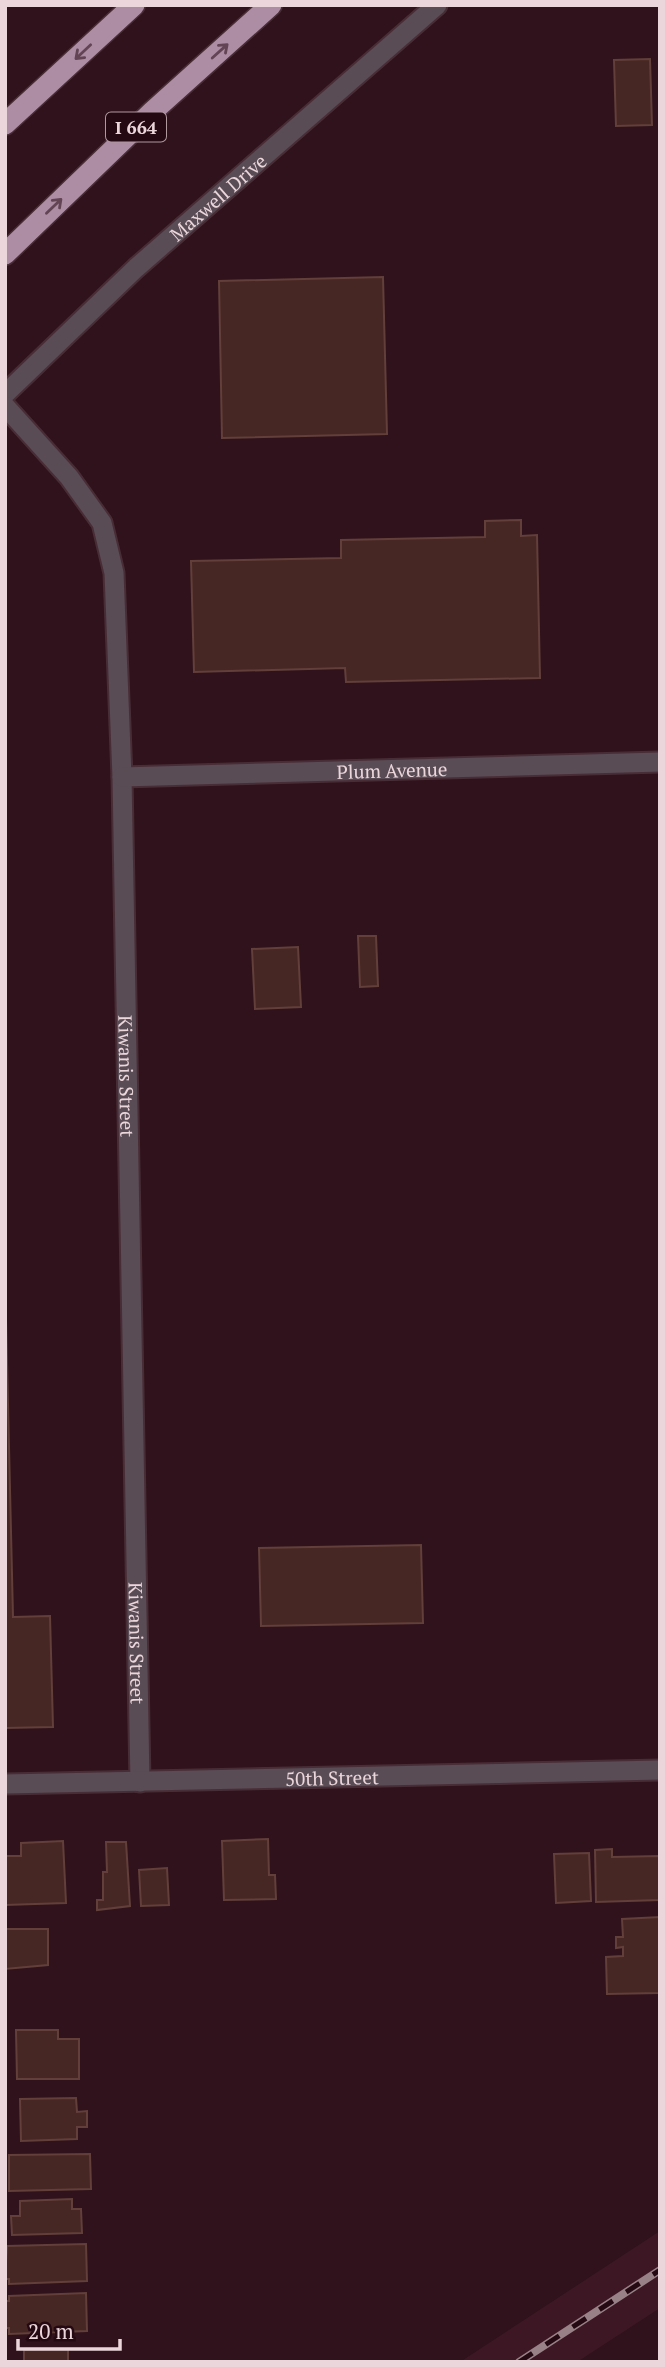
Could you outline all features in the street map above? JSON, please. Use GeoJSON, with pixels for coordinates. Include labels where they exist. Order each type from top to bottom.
{"type":"FeatureCollection","features":[{"type":"Feature","properties":{"kind":"highway"},"geometry":{"type":"LineString","coordinates":[[5,124],[134,5]]}},
{"type":"Feature","properties":{"kind":"highway","name":"I 664"},"geometry":{"type":"LineString","coordinates":[[5,254],[152,112],[271,5]]}},
{"type":"Feature","properties":{"kind":"street","name":"Maxwell Drive"},"geometry":{"type":"LineString","coordinates":[[5,394],[136,268],[437,5]]}},
{"type":"Feature","properties":{"kind":"street","name":"Kiwanis Street"},"geometry":{"type":"LineString","coordinates":[[5,406],[69,477],[102,523],[114,573],[122,777],[141,1782]]}},
{"type":"Feature","properties":{"kind":"street","name":"Plum Avenue"},"geometry":{"type":"LineString","coordinates":[[122,777],[660,762]]}},
{"type":"Feature","properties":{"kind":"street","name":"50th Street"},"geometry":{"type":"LineString","coordinates":[[5,1784],[660,1770]]}},
{"type":"Feature","properties":{"kind":"shaded area"},"geometry":{"type":"Polygon","coordinates":[[[660,2231],[660,2308],[577,2362],[460,2362],[660,2231]]]}},
{"type":"Feature","properties":{"kind":"building"},"geometry":{"type":"Polygon","coordinates":[[[650,59],[652,125],[616,126],[614,60],[650,59]]]}},
{"type":"Feature","properties":{"kind":"building"},"geometry":{"type":"Polygon","coordinates":[[[383,277],[387,434],[222,438],[219,281],[383,277]]]}},
{"type":"Feature","properties":{"kind":"building"},"geometry":{"type":"Polygon","coordinates":[[[521,520],[521,536],[537,535],[540,678],[346,682],[345,668],[194,672],[191,561],[341,558],[341,540],[485,537],[485,521],[521,520]]]}},
{"type":"Feature","properties":{"kind":"building"},"geometry":{"type":"Polygon","coordinates":[[[358,936],[376,936],[378,986],[360,987],[358,936]]]}},
{"type":"Feature","properties":{"kind":"building"},"geometry":{"type":"Polygon","coordinates":[[[298,947],[301,1007],[255,1009],[252,949],[298,947]]]}},
{"type":"Feature","properties":{"kind":"building"},"geometry":{"type":"Polygon","coordinates":[[[5,1276],[13,1617],[50,1616],[53,1727],[5,1728],[5,1276]]]}},
{"type":"Feature","properties":{"kind":"building"},"geometry":{"type":"Polygon","coordinates":[[[421,1545],[423,1623],[261,1626],[259,1548],[421,1545]]]}},
{"type":"Feature","properties":{"kind":"building"},"geometry":{"type":"Polygon","coordinates":[[[268,1839],[269,1875],[275,1875],[276,1899],[224,1900],[222,1841],[268,1839]]]}},
{"type":"Feature","properties":{"kind":"building"},"geometry":{"type":"Polygon","coordinates":[[[63,1841],[66,1903],[5,1905],[5,1856],[21,1856],[21,1843],[63,1841]]]}},
{"type":"Feature","properties":{"kind":"building"},"geometry":{"type":"Polygon","coordinates":[[[106,1842],[126,1842],[130,1906],[97,1910],[97,1900],[103,1900],[103,1872],[107,1872],[106,1842]]]}},
{"type":"Feature","properties":{"kind":"building"},"geometry":{"type":"Polygon","coordinates":[[[612,1849],[612,1857],[660,1856],[660,1900],[596,1902],[595,1850],[612,1849]]]}},
{"type":"Feature","properties":{"kind":"building"},"geometry":{"type":"Polygon","coordinates":[[[589,1853],[591,1901],[556,1903],[554,1854],[589,1853]]]}},
{"type":"Feature","properties":{"kind":"building"},"geometry":{"type":"Polygon","coordinates":[[[167,1868],[169,1905],[141,1906],[139,1870],[167,1868]]]}},
{"type":"Feature","properties":{"kind":"building"},"geometry":{"type":"Polygon","coordinates":[[[660,1917],[659,1993],[607,1994],[606,1957],[623,1956],[623,1947],[616,1948],[616,1937],[623,1937],[622,1919],[660,1917]]]}},
{"type":"Feature","properties":{"kind":"building"},"geometry":{"type":"Polygon","coordinates":[[[5,1929],[48,1929],[48,1965],[5,1969],[5,1929]]]}},
{"type":"Feature","properties":{"kind":"building"},"geometry":{"type":"Polygon","coordinates":[[[16,2030],[58,2030],[58,2039],[79,2039],[79,2079],[17,2079],[16,2030]]]}},
{"type":"Feature","properties":{"kind":"building"},"geometry":{"type":"Polygon","coordinates":[[[76,2098],[77,2112],[87,2111],[87,2127],[77,2127],[77,2139],[21,2141],[20,2099],[76,2098]]]}},
{"type":"Feature","properties":{"kind":"building"},"geometry":{"type":"Polygon","coordinates":[[[90,2154],[91,2189],[9,2191],[9,2155],[90,2154]]]}},
{"type":"Feature","properties":{"kind":"building"},"geometry":{"type":"Polygon","coordinates":[[[72,2199],[72,2209],[81,2209],[82,2233],[12,2235],[11,2216],[20,2216],[20,2201],[72,2199]]]}},
{"type":"Feature","properties":{"kind":"building"},"geometry":{"type":"Polygon","coordinates":[[[86,2244],[87,2281],[9,2284],[9,2279],[5,2279],[7,2246],[86,2244]]]}},
{"type":"Feature","properties":{"kind":"building"},"geometry":{"type":"Polygon","coordinates":[[[86,2293],[87,2331],[9,2334],[9,2328],[5,2328],[5,2301],[9,2301],[9,2296],[86,2293]]]}},
{"type":"Feature","properties":{"kind":"building"},"geometry":{"type":"Polygon","coordinates":[[[68,2349],[68,2362],[24,2362],[24,2350],[68,2349]]]}},
{"type":"Feature","properties":{"kind":"railway"},"geometry":{"type":"LineString","coordinates":[[519,2362],[660,2270]]}}]}
